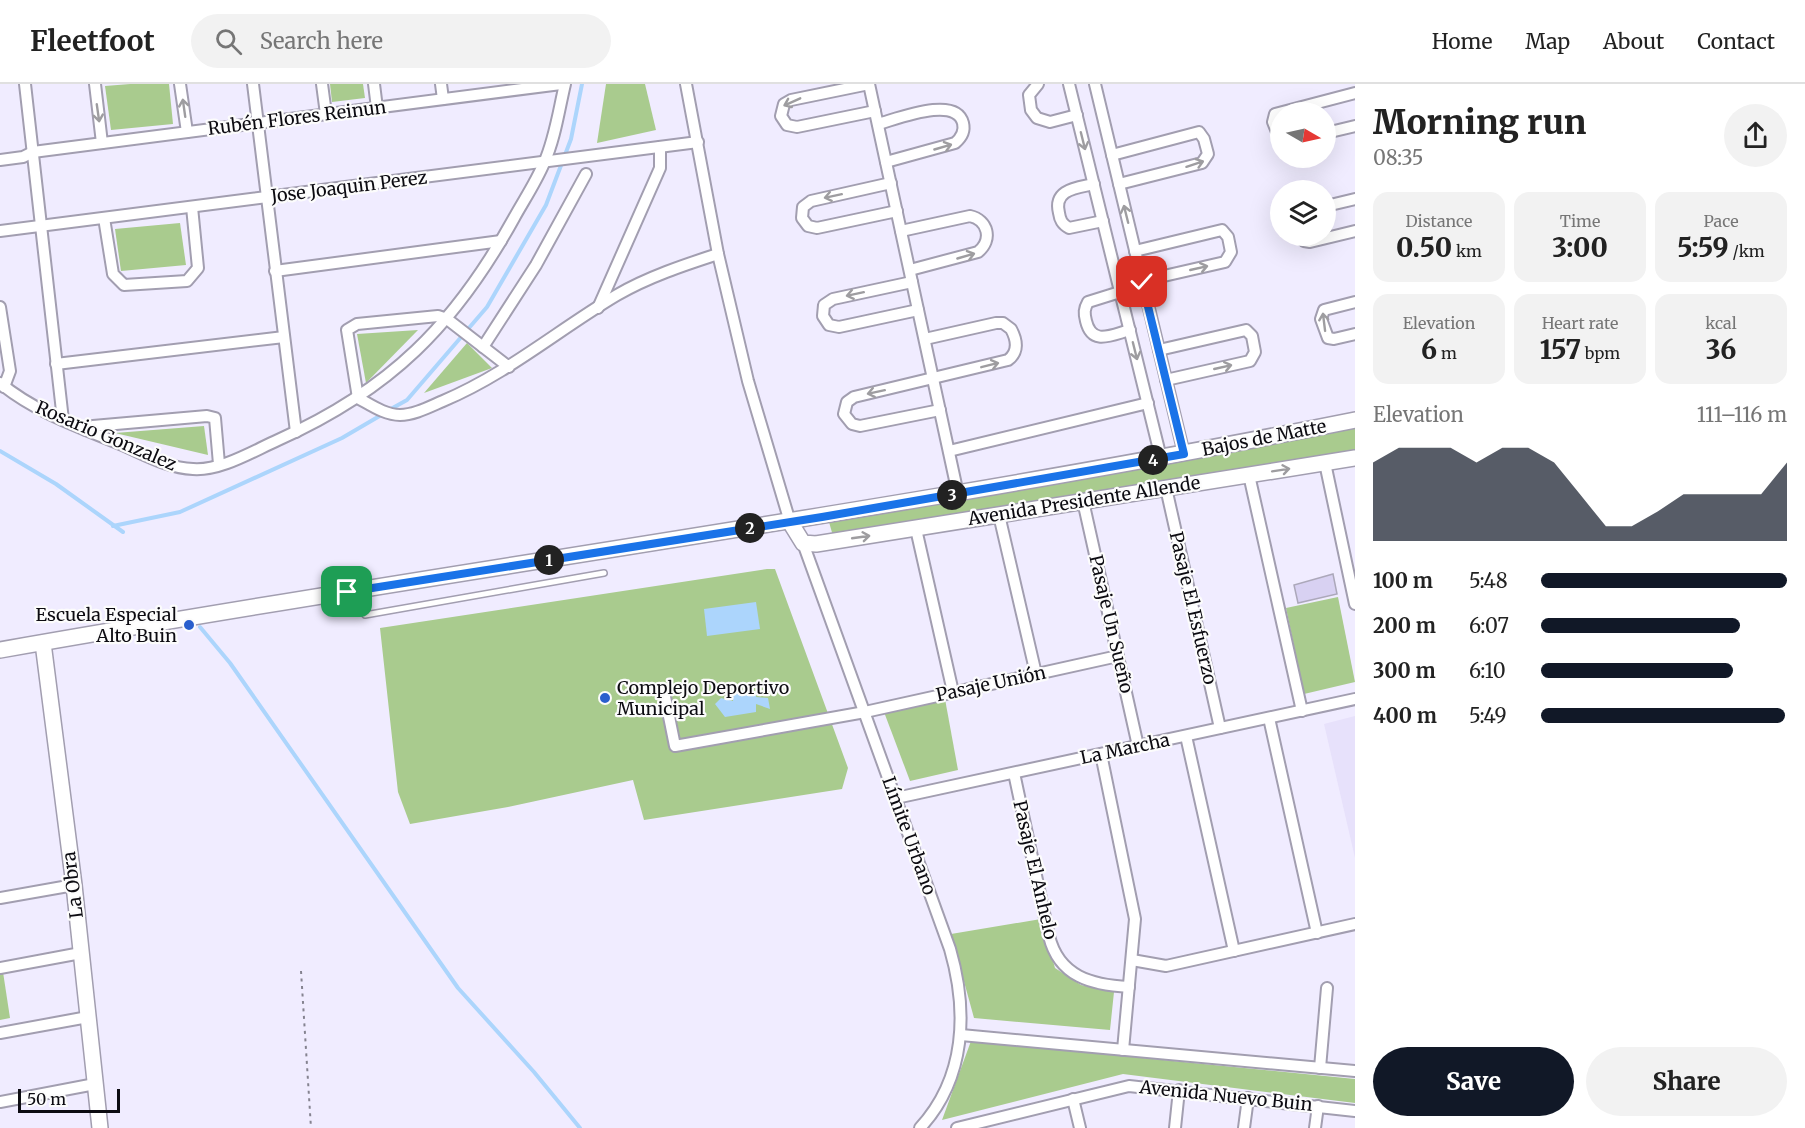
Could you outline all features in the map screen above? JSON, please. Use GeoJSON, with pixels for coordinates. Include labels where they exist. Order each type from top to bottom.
{"type":"FeatureCollection","features":[{"type":"Feature","properties":{"kind":"main road","name":"Bajos de Matte"},"geometry":{"type":"LineString","coordinates":[[0,650],[958,494],[1184,454],[1355,420]]}},
{"type":"Feature","properties":{"kind":"main road","name":"Avenida Presidente Allende"},"geometry":{"type":"LineString","coordinates":[[803,543],[823,543],[916,529],[1355,458]]}},
{"type":"Feature","properties":{"kind":"main road"},"geometry":{"type":"LineString","coordinates":[[790,522],[803,543]]}},
{"type":"Feature","properties":{"kind":"main road","name":"La Obra"},"geometry":{"type":"LineString","coordinates":[[43,642],[74,885],[100,1128]]}},
{"type":"Feature","properties":{"kind":"street"},"geometry":{"type":"LineString","coordinates":[[26,84],[63,420]]}},
{"type":"Feature","properties":{"kind":"street"},"geometry":{"type":"LineString","coordinates":[[94,84],[102,143]]}},
{"type":"Feature","properties":{"kind":"street"},"geometry":{"type":"LineString","coordinates":[[180,84],[187,132]]}},
{"type":"Feature","properties":{"kind":"street"},"geometry":{"type":"LineString","coordinates":[[253,84],[296,432]]}},
{"type":"Feature","properties":{"kind":"street"},"geometry":{"type":"LineString","coordinates":[[322,84],[326,114]]}},
{"type":"Feature","properties":{"kind":"street"},"geometry":{"type":"LineString","coordinates":[[374,84],[377,108]]}},
{"type":"Feature","properties":{"kind":"street"},"geometry":{"type":"LineString","coordinates":[[441,84],[443,99]]}},
{"type":"Feature","properties":{"kind":"street","name":"Rubén Flores Reinun"},"geometry":{"type":"LineString","coordinates":[[0,160],[23,157],[33,152],[443,99],[493,88],[563,84]]}},
{"type":"Feature","properties":{"kind":"street","name":"Rosario Gonzalez"},"geometry":{"type":"LineString","coordinates":[[2,385],[43,412],[170,466],[195,470],[219,465],[296,432],[358,398],[400,367],[447,319],[501,241],[545,162],[563,84]]}},
{"type":"Feature","properties":{"kind":"street"},"geometry":{"type":"LineString","coordinates":[[686,84],[718,254],[748,381],[790,522]]}},
{"type":"Feature","properties":{"kind":"street"},"geometry":{"type":"LineString","coordinates":[[875,111],[797,127],[787,125],[781,117],[784,104],[791,100],[869,84],[878,124],[886,162],[891,183],[901,231],[910,270],[918,310],[925,339],[958,494]]}},
{"type":"Feature","properties":{"kind":"street"},"geometry":{"type":"LineString","coordinates":[[1038,84],[1029,95],[1031,110],[1037,118],[1050,122],[1077,115]]}},
{"type":"Feature","properties":{"kind":"street"},"geometry":{"type":"LineString","coordinates":[[1069,84],[1161,458]]}},
{"type":"Feature","properties":{"kind":"street"},"geometry":{"type":"LineString","coordinates":[[1095,84],[1184,454]]}},
{"type":"Feature","properties":{"kind":"street"},"geometry":{"type":"LineString","coordinates":[[1321,102],[1355,93]]}},
{"type":"Feature","properties":{"kind":"street"},"geometry":{"type":"LineString","coordinates":[[878,124],[946,108],[957,112],[963,122],[963,134],[955,143],[886,162]]}},
{"type":"Feature","properties":{"kind":"street"},"geometry":{"type":"LineString","coordinates":[[1336,131],[1355,126]]}},
{"type":"Feature","properties":{"kind":"street"},"geometry":{"type":"LineString","coordinates":[[1112,155],[1199,132],[1204,139],[1208,154],[1202,163],[1119,184]]}},
{"type":"Feature","properties":{"kind":"street","name":"Jose Joaquin Perez"},"geometry":{"type":"LineString","coordinates":[[0,231],[698,142]]}},
{"type":"Feature","properties":{"kind":"street"},"geometry":{"type":"LineString","coordinates":[[598,308],[660,168],[660,147]]}},
{"type":"Feature","properties":{"kind":"street"},"geometry":{"type":"LineString","coordinates":[[483,347],[536,265],[586,174]]}},
{"type":"Feature","properties":{"kind":"street"},"geometry":{"type":"LineString","coordinates":[[891,183],[811,201],[803,207],[802,218],[808,226],[817,228],[897,211]]}},
{"type":"Feature","properties":{"kind":"street"},"geometry":{"type":"LineString","coordinates":[[1094,184],[1065,192],[1059,197],[1057,208],[1061,221],[1069,228],[1103,221]]}},
{"type":"Feature","properties":{"kind":"street"},"geometry":{"type":"LineString","coordinates":[[1336,204],[1355,199]]}},
{"type":"Feature","properties":{"kind":"street"},"geometry":{"type":"LineString","coordinates":[[104,218],[113,274],[124,285],[187,280],[198,268],[192,207]]}},
{"type":"Feature","properties":{"kind":"street"},"geometry":{"type":"LineString","coordinates":[[901,231],[970,216],[980,220],[986,230],[985,245],[978,252],[910,270]]}},
{"type":"Feature","properties":{"kind":"street"},"geometry":{"type":"LineString","coordinates":[[1135,251],[1222,230],[1228,237],[1231,252],[1225,262],[1142,282]]}},
{"type":"Feature","properties":{"kind":"street"},"geometry":{"type":"LineString","coordinates":[[1336,236],[1355,231]]}},
{"type":"Feature","properties":{"kind":"street"},"geometry":{"type":"LineString","coordinates":[[275,271],[501,241]]}},
{"type":"Feature","properties":{"kind":"street"},"geometry":{"type":"LineString","coordinates":[[509,367],[447,319],[438,316],[357,324],[347,330],[358,398],[383,411],[400,415],[418,412],[475,388],[509,367],[618,295],[682,266],[718,254]]}},
{"type":"Feature","properties":{"kind":"street"},"geometry":{"type":"LineString","coordinates":[[912,282],[833,299],[824,306],[823,316],[829,325],[839,327],[918,310]]}},
{"type":"Feature","properties":{"kind":"street"},"geometry":{"type":"LineString","coordinates":[[1120,292],[1089,302],[1084,310],[1088,329],[1093,336],[1099,338],[1130,330]]}},
{"type":"Feature","properties":{"kind":"street"},"geometry":{"type":"LineString","coordinates":[[1355,302],[1324,310],[1321,318],[1328,338],[1334,339],[1355,334]]}},
{"type":"Feature","properties":{"kind":"street"},"geometry":{"type":"LineString","coordinates":[[0,307],[10,371],[2,385]]}},
{"type":"Feature","properties":{"kind":"street"},"geometry":{"type":"LineString","coordinates":[[925,339],[1000,323],[1011,328],[1016,351],[1008,360],[933,380],[854,397],[847,402],[844,414],[848,421],[860,426],[940,410]]}},
{"type":"Feature","properties":{"kind":"street"},"geometry":{"type":"LineString","coordinates":[[1159,350],[1246,330],[1252,336],[1255,352],[1250,361],[1166,380]]}},
{"type":"Feature","properties":{"kind":"street"},"geometry":{"type":"LineString","coordinates":[[56,364],[284,337]]}},
{"type":"Feature","properties":{"kind":"street"},"geometry":{"type":"LineString","coordinates":[[949,451],[1148,403]]}},
{"type":"Feature","properties":{"kind":"street"},"geometry":{"type":"LineString","coordinates":[[86,430],[105,425],[207,416],[215,418],[219,465]]}},
{"type":"Feature","properties":{"kind":"street"},"geometry":{"type":"LineString","coordinates":[[1324,463],[1355,604]]}},
{"type":"Feature","properties":{"kind":"street"},"geometry":{"type":"LineString","coordinates":[[1249,475],[1302,711]]}},
{"type":"Feature","properties":{"kind":"street","name":"Pasaje El Esfuerzo"},"geometry":{"type":"LineString","coordinates":[[1166,488],[1220,728]]}},
{"type":"Feature","properties":{"kind":"street","name":"Pasaje Un Sueño"},"geometry":{"type":"LineString","coordinates":[[1083,501],[1138,746]]}},
{"type":"Feature","properties":{"kind":"street"},"geometry":{"type":"LineString","coordinates":[[999,515],[1036,674]]}},
{"type":"Feature","properties":{"kind":"street"},"geometry":{"type":"LineString","coordinates":[[916,529],[953,692]]}},
{"type":"Feature","properties":{"kind":"street","name":"Límite Urbano"},"geometry":{"type":"LineString","coordinates":[[803,543],[956,968],[961,1003],[961,1035],[955,1064],[945,1091],[920,1128]]}},
{"type":"Feature","properties":{"kind":"street","name":"Pasaje Unión"},"geometry":{"type":"LineString","coordinates":[[664,692],[675,746],[865,712],[1118,656]]}},
{"type":"Feature","properties":{"kind":"street","name":"La Marcha"},"geometry":{"type":"LineString","coordinates":[[896,798],[1355,699]]}},
{"type":"Feature","properties":{"kind":"street"},"geometry":{"type":"LineString","coordinates":[[1269,718],[1317,933]]}},
{"type":"Feature","properties":{"kind":"street"},"geometry":{"type":"LineString","coordinates":[[1186,736],[1234,951]]}},
{"type":"Feature","properties":{"kind":"street"},"geometry":{"type":"LineString","coordinates":[[1101,754],[1134,910],[1132,960],[1123,1050]]}},
{"type":"Feature","properties":{"kind":"street","name":"Pasaje El Anhelo"},"geometry":{"type":"LineString","coordinates":[[1014,773],[1056,956],[1078,977],[1098,984],[1129,987]]}},
{"type":"Feature","properties":{"kind":"street"},"geometry":{"type":"LineString","coordinates":[[0,898],[74,885]]}},
{"type":"Feature","properties":{"kind":"street"},"geometry":{"type":"LineString","coordinates":[[1132,960],[1166,966],[1355,924]]}},
{"type":"Feature","properties":{"kind":"street"},"geometry":{"type":"LineString","coordinates":[[0,968],[81,953]]}},
{"type":"Feature","properties":{"kind":"street"},"geometry":{"type":"LineString","coordinates":[[1320,1068],[1327,988]]}},
{"type":"Feature","properties":{"kind":"street"},"geometry":{"type":"LineString","coordinates":[[0,1033],[88,1017]]}},
{"type":"Feature","properties":{"kind":"street","name":"Avenida Nuevo Buin"},"geometry":{"type":"LineString","coordinates":[[961,1035],[1355,1071]]}},
{"type":"Feature","properties":{"kind":"street"},"geometry":{"type":"LineString","coordinates":[[0,1102],[95,1084]]}},
{"type":"Feature","properties":{"kind":"street","name":"Avenida Nuevo Buin"},"geometry":{"type":"LineString","coordinates":[[957,1128],[1000,1123],[1073,1099],[1129,1086],[1355,1111]]}},
{"type":"Feature","properties":{"kind":"street"},"geometry":{"type":"LineString","coordinates":[[1175,1128],[1179,1090]]}},
{"type":"Feature","properties":{"kind":"street"},"geometry":{"type":"LineString","coordinates":[[1244,1128],[1248,1098]]}},
{"type":"Feature","properties":{"kind":"street"},"geometry":{"type":"LineString","coordinates":[[1073,1099],[1080,1128]]}},
{"type":"Feature","properties":{"kind":"street"},"geometry":{"type":"LineString","coordinates":[[1315,1128],[1318,1106]]}},
{"type":"Feature","properties":{"kind":"lane"},"geometry":{"type":"LineString","coordinates":[[347,592],[365,615],[604,573]]}},
{"type":"Feature","properties":{"kind":"path"},"geometry":{"type":"LineString","coordinates":[[301,971],[311,1128]]}},
{"type":"Feature","properties":{"kind":"shaded area"},"geometry":{"type":"Polygon","coordinates":[[[1355,716],[1355,858],[1324,724],[1355,716]]]}},
{"type":"Feature","properties":{"kind":"green space"},"geometry":{"type":"Polygon","coordinates":[[[169,84],[173,124],[111,130],[105,86],[169,84]]]}},
{"type":"Feature","properties":{"kind":"green space"},"geometry":{"type":"Polygon","coordinates":[[[330,84],[363,84],[365,98],[332,102],[330,84]]]}},
{"type":"Feature","properties":{"kind":"green space"},"geometry":{"type":"Polygon","coordinates":[[[606,84],[645,84],[656,130],[597,143],[606,84]]]}},
{"type":"Feature","properties":{"kind":"green space"},"geometry":{"type":"Polygon","coordinates":[[[180,223],[186,265],[121,271],[115,229],[180,223]]]}},
{"type":"Feature","properties":{"kind":"green space"},"geometry":{"type":"Polygon","coordinates":[[[418,330],[366,383],[357,334],[418,330]]]}},
{"type":"Feature","properties":{"kind":"green space"},"geometry":{"type":"Polygon","coordinates":[[[467,343],[492,368],[424,393],[467,343]]]}},
{"type":"Feature","properties":{"kind":"green space"},"geometry":{"type":"Polygon","coordinates":[[[204,426],[208,455],[115,433],[204,426]]]}},
{"type":"Feature","properties":{"kind":"green space"},"geometry":{"type":"Polygon","coordinates":[[[1355,427],[1355,451],[833,536],[829,522],[1355,427]]]}},
{"type":"Feature","properties":{"kind":"green space","name":"Complejo Deportivo Municipal"},"geometry":{"type":"Polygon","coordinates":[[[775,569],[848,768],[842,789],[644,820],[633,780],[508,807],[410,824],[398,792],[380,628],[775,569]]]}},
{"type":"Feature","properties":{"kind":"green space"},"geometry":{"type":"Polygon","coordinates":[[[1338,597],[1355,682],[1304,694],[1286,608],[1338,597]]]}},
{"type":"Feature","properties":{"kind":"green space"},"geometry":{"type":"Polygon","coordinates":[[[945,699],[958,770],[910,781],[884,712],[945,699]]]}},
{"type":"Feature","properties":{"kind":"green space"},"geometry":{"type":"Polygon","coordinates":[[[1041,919],[1055,968],[1081,985],[1114,992],[1110,1030],[974,1018],[951,934],[1041,919]]]}},
{"type":"Feature","properties":{"kind":"green space"},"geometry":{"type":"Polygon","coordinates":[[[0,972],[3,972],[10,1018],[0,1020],[0,972]]]}},
{"type":"Feature","properties":{"kind":"green space"},"geometry":{"type":"Polygon","coordinates":[[[971,1041],[1355,1079],[1355,1103],[1123,1074],[942,1120],[971,1041]]]}},
{"type":"Feature","properties":{"kind":"water"},"geometry":{"type":"Polygon","coordinates":[[[756,602],[760,629],[707,636],[704,609],[756,602]]]}},
{"type":"Feature","properties":{"kind":"water"},"geometry":{"type":"Polygon","coordinates":[[[733,690],[757,692],[756,697],[768,698],[770,709],[756,704],[756,712],[725,717],[715,704],[721,698],[733,701],[733,690]]]}},
{"type":"Feature","properties":{"kind":"building"},"geometry":{"type":"Polygon","coordinates":[[[1333,574],[1337,594],[1298,603],[1294,585],[1333,574]]]}},
{"type":"Feature","properties":{"kind":"waterway"},"geometry":{"type":"LineString","coordinates":[[389,410],[407,400],[487,307],[546,205],[571,139],[582,84]]}},
{"type":"Feature","properties":{"kind":"waterway"},"geometry":{"type":"LineString","coordinates":[[113,526],[180,512],[342,438],[383,414]]}},
{"type":"Feature","properties":{"kind":"waterway"},"geometry":{"type":"LineString","coordinates":[[0,451],[56,484],[123,532]]}},
{"type":"Feature","properties":{"kind":"waterway"},"geometry":{"type":"LineString","coordinates":[[200,627],[230,663],[458,988],[534,1072],[580,1128]]}},
{"type":"Feature","properties":{"kind":"place","name":"Escuela Especial Alto Buin"},"geometry":{"type":"Point","coordinates":[189,625]}},
{"type":"Feature","properties":{"kind":"place","name":"Complejo Deportivo Municipal"},"geometry":{"type":"Point","coordinates":[605,698]}},
{"type":"Feature","properties":{"kind":"route"},"geometry":{"type":"LineString","coordinates":[[347,592],[822,517],[1184,454],[1142,282]]}}]}
